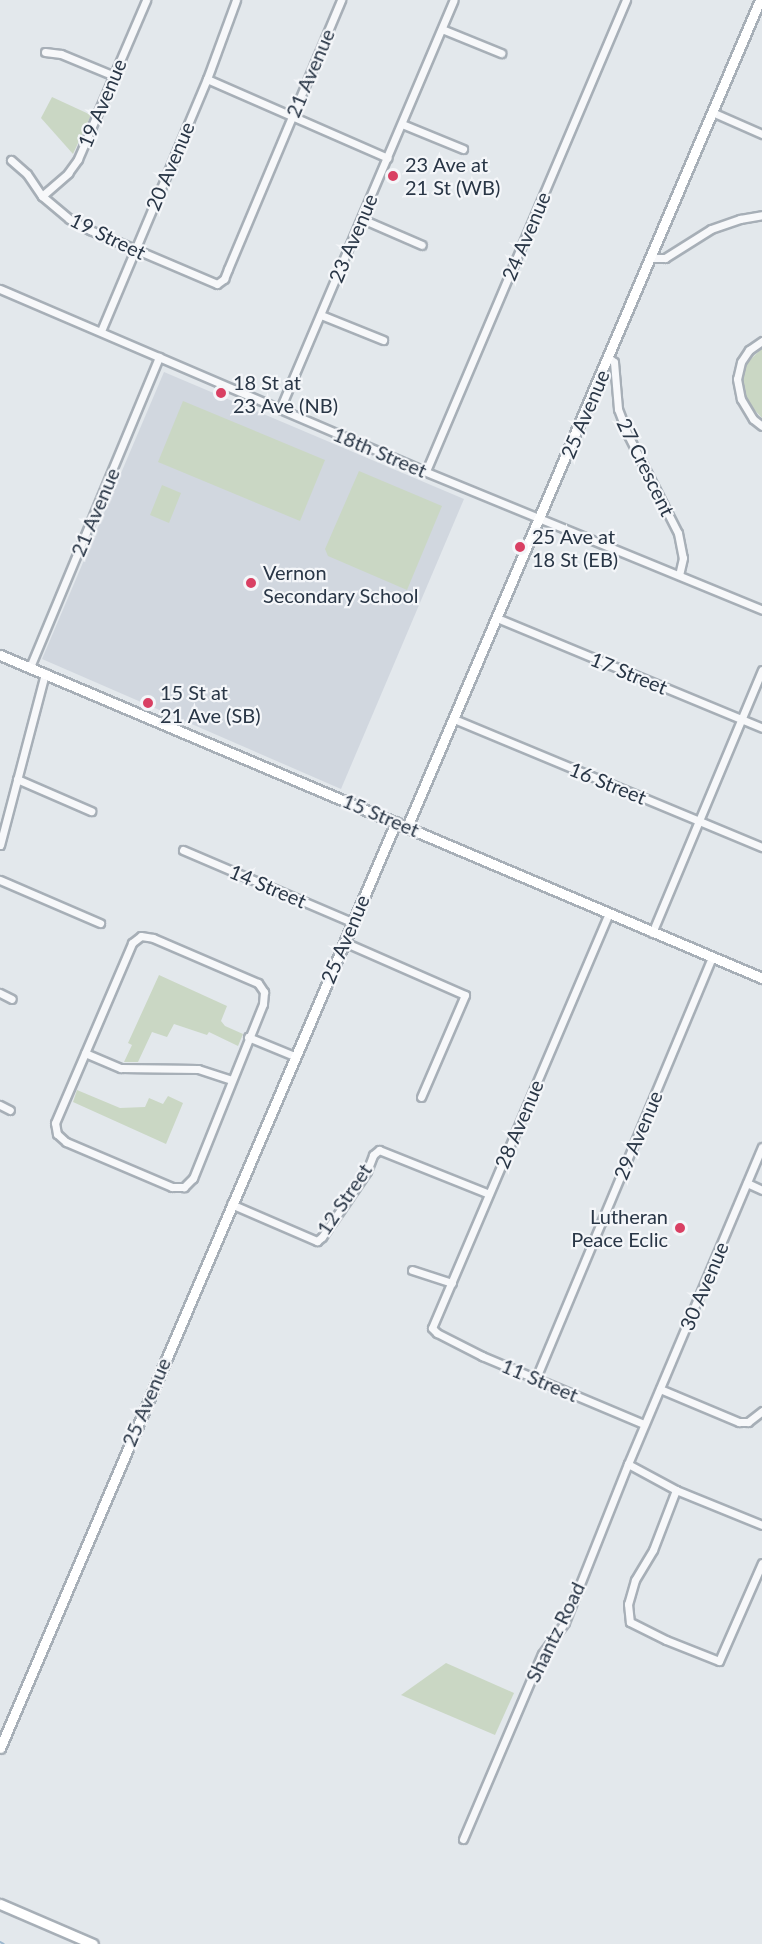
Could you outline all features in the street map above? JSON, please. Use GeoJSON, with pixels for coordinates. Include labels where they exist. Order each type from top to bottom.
{"type":"FeatureCollection","features":[{"type":"Feature","properties":{"kind":"street","name":"19 Avenue"},"geometry":{"type":"LineString","coordinates":[[42,196],[68,173],[78,159],[146,0]]}},
{"type":"Feature","properties":{"kind":"street","name":"20 Avenue"},"geometry":{"type":"LineString","coordinates":[[101,331],[207,79],[236,0]]}},
{"type":"Feature","properties":{"kind":"street","name":"21 Avenue"},"geometry":{"type":"LineString","coordinates":[[224,279],[341,0]]}},
{"type":"Feature","properties":{"kind":"street","name":"23 Avenue"},"geometry":{"type":"LineString","coordinates":[[280,409],[454,0]]}},
{"type":"Feature","properties":{"kind":"street","name":"24 Avenue"},"geometry":{"type":"LineString","coordinates":[[426,471],[626,0]]}},
{"type":"Feature","properties":{"kind":"street","name":"25 Avenue"},"geometry":{"type":"LineString","coordinates":[[407,827],[760,1]]}},
{"type":"Feature","properties":{"kind":"street"},"geometry":{"type":"LineString","coordinates":[[442,29],[501,53]]}},
{"type":"Feature","properties":{"kind":"street"},"geometry":{"type":"LineString","coordinates":[[45,52],[61,54],[114,76]]}},
{"type":"Feature","properties":{"kind":"street"},"geometry":{"type":"LineString","coordinates":[[207,79],[388,158]]}},
{"type":"Feature","properties":{"kind":"street"},"geometry":{"type":"LineString","coordinates":[[712,112],[762,134]]}},
{"type":"Feature","properties":{"kind":"street"},"geometry":{"type":"LineString","coordinates":[[402,124],[463,149]]}},
{"type":"Feature","properties":{"kind":"street","name":"19 Street"},"geometry":{"type":"LineString","coordinates":[[11,160],[27,174],[42,196],[80,225],[211,282],[217,284],[224,279]]}},
{"type":"Feature","properties":{"kind":"street"},"geometry":{"type":"LineString","coordinates":[[652,258],[665,258],[711,229],[740,219],[762,215]]}},
{"type":"Feature","properties":{"kind":"street"},"geometry":{"type":"LineString","coordinates":[[362,219],[422,245]]}},
{"type":"Feature","properties":{"kind":"street","name":"18th Street"},"geometry":{"type":"LineString","coordinates":[[0,289],[426,471],[762,610]]}},
{"type":"Feature","properties":{"kind":"street"},"geometry":{"type":"LineString","coordinates":[[321,315],[383,340]]}},
{"type":"Feature","properties":{"kind":"street"},"geometry":{"type":"LineString","coordinates":[[762,341],[749,350],[741,362],[737,380],[741,399],[753,419],[762,426]]}},
{"type":"Feature","properties":{"kind":"street","name":"21 Avenue"},"geometry":{"type":"LineString","coordinates":[[30,667],[159,357]]}},
{"type":"Feature","properties":{"kind":"street","name":"27 Crescent"},"geometry":{"type":"LineString","coordinates":[[609,358],[614,362],[618,409],[628,435],[678,533],[683,558],[679,576]]}},
{"type":"Feature","properties":{"kind":"street","name":"17 Street"},"geometry":{"type":"LineString","coordinates":[[497,618],[762,728]]}},
{"type":"Feature","properties":{"kind":"street","name":"15 Street"},"geometry":{"type":"LineString","coordinates":[[0,655],[762,978]]}},
{"type":"Feature","properties":{"kind":"street"},"geometry":{"type":"LineString","coordinates":[[652,933],[762,670]]}},
{"type":"Feature","properties":{"kind":"street"},"geometry":{"type":"LineString","coordinates":[[0,845],[45,673]]}},
{"type":"Feature","properties":{"kind":"street","name":"16 Street"},"geometry":{"type":"LineString","coordinates":[[454,719],[762,847]]}},
{"type":"Feature","properties":{"kind":"street"},"geometry":{"type":"LineString","coordinates":[[17,779],[91,811]]}},
{"type":"Feature","properties":{"kind":"street","name":"25 Avenue"},"geometry":{"type":"LineString","coordinates":[[0,1748],[396,822]]}},
{"type":"Feature","properties":{"kind":"street","name":"14 Street"},"geometry":{"type":"LineString","coordinates":[[183,850],[352,922]]}},
{"type":"Feature","properties":{"kind":"street"},"geometry":{"type":"LineString","coordinates":[[0,880],[100,923]]}},
{"type":"Feature","properties":{"kind":"street","name":"28 Avenue"},"geometry":{"type":"LineString","coordinates":[[436,1333],[432,1328],[609,913]]}},
{"type":"Feature","properties":{"kind":"street"},"geometry":{"type":"LineString","coordinates":[[141,936],[153,938],[258,983],[264,992],[263,1004],[193,1178],[184,1186],[172,1187],[66,1142],[57,1134],[55,1123],[85,1053],[132,943],[141,936]]}},
{"type":"Feature","properties":{"kind":"street"},"geometry":{"type":"LineString","coordinates":[[344,942],[465,995],[421,1097]]}},
{"type":"Feature","properties":{"kind":"street","name":"29 Avenue"},"geometry":{"type":"LineString","coordinates":[[536,1378],[712,958]]}},
{"type":"Feature","properties":{"kind":"street"},"geometry":{"type":"LineString","coordinates":[[0,993],[12,999]]}},
{"type":"Feature","properties":{"kind":"street"},"geometry":{"type":"LineString","coordinates":[[248,1037],[294,1056]]}},
{"type":"Feature","properties":{"kind":"street"},"geometry":{"type":"LineString","coordinates":[[85,1053],[121,1068],[198,1069],[231,1080]]}},
{"type":"Feature","properties":{"kind":"street"},"geometry":{"type":"LineString","coordinates":[[0,1106],[10,1110]]}},
{"type":"Feature","properties":{"kind":"street","name":"30 Avenue"},"geometry":{"type":"LineString","coordinates":[[644,1424],[762,1147]]}},
{"type":"Feature","properties":{"kind":"street","name":"12 Street"},"geometry":{"type":"LineString","coordinates":[[231,1204],[317,1241],[367,1171],[373,1155],[379,1150],[489,1194]]}},
{"type":"Feature","properties":{"kind":"street"},"geometry":{"type":"LineString","coordinates":[[747,1183],[762,1190]]}},
{"type":"Feature","properties":{"kind":"street"},"geometry":{"type":"LineString","coordinates":[[412,1270],[452,1284]]}},
{"type":"Feature","properties":{"kind":"street","name":"11 Street"},"geometry":{"type":"LineString","coordinates":[[436,1333],[644,1424]]}},
{"type":"Feature","properties":{"kind":"street"},"geometry":{"type":"LineString","coordinates":[[660,1389],[739,1422],[748,1422],[762,1411]]}},
{"type":"Feature","properties":{"kind":"street","name":"Shantz Road"},"geometry":{"type":"LineString","coordinates":[[463,1839],[542,1654],[565,1623],[644,1424]]}},
{"type":"Feature","properties":{"kind":"street"},"geometry":{"type":"LineString","coordinates":[[628,1464],[676,1490],[762,1525]]}},
{"type":"Feature","properties":{"kind":"street"},"geometry":{"type":"LineString","coordinates":[[676,1490],[653,1550],[635,1580],[628,1604],[630,1622],[666,1640],[719,1661],[762,1563]]}},
{"type":"Feature","properties":{"kind":"street"},"geometry":{"type":"LineString","coordinates":[[0,1904],[93,1944]]}},
{"type":"Feature","properties":{"kind":"shaded area","name":"Vernon Secondary School"},"geometry":{"type":"Polygon","coordinates":[[[164,372],[464,499],[341,789],[42,659],[164,372]]]}},
{"type":"Feature","properties":{"kind":"green space"},"geometry":{"type":"Polygon","coordinates":[[[52,97],[91,115],[73,154],[41,118],[52,97]]]}},
{"type":"Feature","properties":{"kind":"green space"},"geometry":{"type":"Polygon","coordinates":[[[762,348],[762,418],[747,402],[743,390],[743,376],[747,363],[762,348]]]}},
{"type":"Feature","properties":{"kind":"green space"},"geometry":{"type":"Polygon","coordinates":[[[183,401],[325,460],[300,521],[158,462],[183,401]]]}},
{"type":"Feature","properties":{"kind":"green space"},"geometry":{"type":"Polygon","coordinates":[[[359,471],[442,506],[407,590],[328,556],[325,549],[359,471]]]}},
{"type":"Feature","properties":{"kind":"green space"},"geometry":{"type":"Polygon","coordinates":[[[162,485],[181,493],[169,523],[150,515],[162,485]]]}},
{"type":"Feature","properties":{"kind":"green space"},"geometry":{"type":"Polygon","coordinates":[[[159,975],[227,1006],[221,1021],[225,1026],[243,1034],[238,1046],[209,1032],[207,1035],[174,1024],[167,1037],[152,1032],[138,1062],[124,1062],[132,1045],[128,1043],[159,975]]]}},
{"type":"Feature","properties":{"kind":"green space"},"geometry":{"type":"Polygon","coordinates":[[[77,1090],[120,1108],[145,1107],[149,1098],[163,1104],[168,1096],[183,1103],[166,1144],[73,1102],[77,1090]]]}},
{"type":"Feature","properties":{"kind":"green space"},"geometry":{"type":"Polygon","coordinates":[[[446,1663],[514,1693],[495,1735],[401,1695],[446,1663]]]}},
{"type":"Feature","properties":{"kind":"waterway"},"geometry":{"type":"LineString","coordinates":[[0,1942],[4,1944]]}},
{"type":"Feature","properties":{"kind":"place","name":"23 Ave at 21 St (WB)"},"geometry":{"type":"Point","coordinates":[393,176]}},
{"type":"Feature","properties":{"kind":"place","name":"18 St at 23 Ave (NB)"},"geometry":{"type":"Point","coordinates":[221,393]}},
{"type":"Feature","properties":{"kind":"place","name":"25 Ave at 18 St (EB)"},"geometry":{"type":"Point","coordinates":[520,547]}},
{"type":"Feature","properties":{"kind":"place","name":"Vernon Secondary School"},"geometry":{"type":"Point","coordinates":[251,583]}},
{"type":"Feature","properties":{"kind":"place","name":"15 St at 21 Ave (SB)"},"geometry":{"type":"Point","coordinates":[148,703]}},
{"type":"Feature","properties":{"kind":"place","name":"Lutheran Peace Eclic"},"geometry":{"type":"Point","coordinates":[680,1228]}}]}
